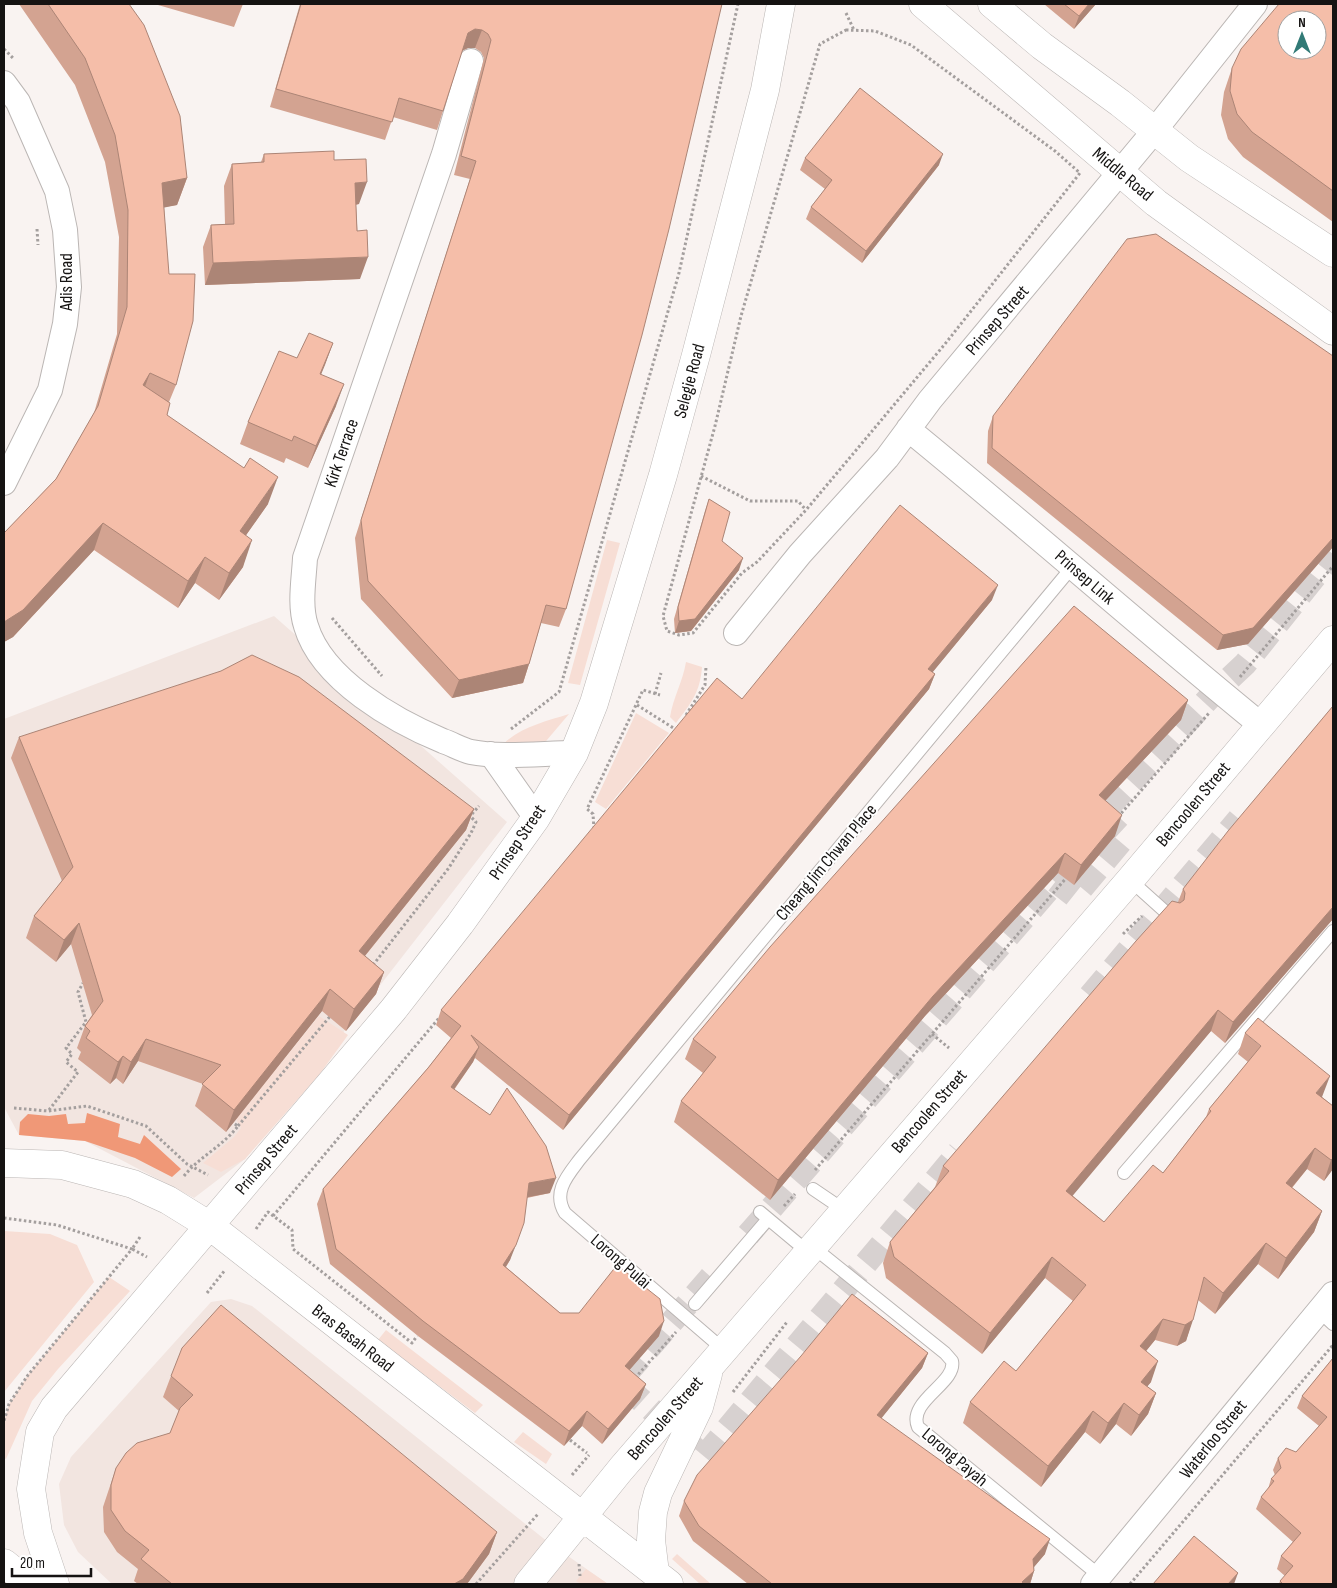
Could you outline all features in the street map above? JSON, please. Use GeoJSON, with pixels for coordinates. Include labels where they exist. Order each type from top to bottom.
{"type":"FeatureCollection","features":[{"type":"Feature","properties":{"kind":"main road","name":"Selegie Road"},"geometry":{"type":"LineString","coordinates":[[574,753],[599,684],[691,374],[765,90],[781,4]]}},
{"type":"Feature","properties":{"kind":"main road","name":"Middle Road"},"geometry":{"type":"LineString","coordinates":[[924,4],[1156,203],[1333,331]]}},
{"type":"Feature","properties":{"kind":"main road"},"geometry":{"type":"LineString","coordinates":[[992,4],[1042,46],[1155,130],[1189,158],[1333,253]]}},
{"type":"Feature","properties":{"kind":"main road","name":"Bencoolen Street"},"geometry":{"type":"LineString","coordinates":[[528,1584],[621,1469],[1130,880],[1333,640]]}},
{"type":"Feature","properties":{"kind":"main road","name":"Prinsep Street"},"geometry":{"type":"LineString","coordinates":[[55,1584],[38,1533],[31,1489],[40,1432],[54,1408],[393,1010],[460,924],[536,818],[574,753]]}},
{"type":"Feature","properties":{"kind":"main road","name":"Bras Basah Road"},"geometry":{"type":"LineString","coordinates":[[4,1163],[62,1165],[133,1184],[168,1200],[210,1226],[662,1579]]}},
{"type":"Feature","properties":{"kind":"main road"},"geometry":{"type":"LineString","coordinates":[[662,1579],[651,1540],[653,1512],[658,1493],[699,1407],[717,1358]]}},
{"type":"Feature","properties":{"kind":"main road"},"geometry":{"type":"LineString","coordinates":[[4,1564],[30,1584]]}},
{"type":"Feature","properties":{"kind":"street","name":"Prinsep Street"},"geometry":{"type":"LineString","coordinates":[[736,634],[800,554],[887,458],[960,362],[1155,130],[1255,4]]}},
{"type":"Feature","properties":{"kind":"street","name":"Kirk Terrace"},"geometry":{"type":"LineString","coordinates":[[471,61],[444,154],[305,558],[303,585],[306,626],[318,651],[336,673],[379,708],[416,730],[470,752],[498,744],[574,753]]}},
{"type":"Feature","properties":{"kind":"street","name":"Adis Road"},"geometry":{"type":"LineString","coordinates":[[4,83],[18,102],[57,191],[65,230],[69,287],[65,324],[50,390],[4,483]]}},
{"type":"Feature","properties":{"kind":"street","name":"Prinsep Link"},"geometry":{"type":"LineString","coordinates":[[908,429],[1073,566],[1175,655],[1261,725]]}},
{"type":"Feature","properties":{"kind":"street"},"geometry":{"type":"LineString","coordinates":[[498,744],[536,818]]}},
{"type":"Feature","properties":{"kind":"street","name":"Waterloo Street"},"geometry":{"type":"LineString","coordinates":[[1097,1580],[1328,1309]]}},
{"type":"Feature","properties":{"kind":"lane","name":"Cheang Jim Chwan Place"},"geometry":{"type":"LineString","coordinates":[[580,1158],[1073,566]]}},
{"type":"Feature","properties":{"kind":"lane"},"geometry":{"type":"LineString","coordinates":[[1130,880],[1170,916]]}},
{"type":"Feature","properties":{"kind":"lane"},"geometry":{"type":"LineString","coordinates":[[1124,1173],[1268,1001],[1333,931]]}},
{"type":"Feature","properties":{"kind":"lane","name":"Lorong Pulai"},"geometry":{"type":"LineString","coordinates":[[580,1158],[563,1182],[560,1190],[560,1206],[564,1213],[688,1319],[717,1358]]}},
{"type":"Feature","properties":{"kind":"lane"},"geometry":{"type":"LineString","coordinates":[[814,1189],[844,1210]]}},
{"type":"Feature","properties":{"kind":"lane"},"geometry":{"type":"LineString","coordinates":[[695,1304],[766,1218],[810,1249]]}},
{"type":"Feature","properties":{"kind":"lane","name":"Lorong Payah"},"geometry":{"type":"LineString","coordinates":[[810,1249],[945,1353],[952,1361],[950,1371],[918,1409],[916,1420],[918,1426],[1097,1580]]}},
{"type":"Feature","properties":{"kind":"path"},"geometry":{"type":"LineString","coordinates":[[498,744],[559,692],[679,273],[738,4]]}},
{"type":"Feature","properties":{"kind":"path"},"geometry":{"type":"LineString","coordinates":[[846,13],[854,30]]}},
{"type":"Feature","properties":{"kind":"path"},"geometry":{"type":"LineString","coordinates":[[846,30],[854,30],[875,31],[912,45],[1055,151],[1080,173],[946,344],[806,510],[757,562],[742,573],[692,633],[679,635],[667,631],[663,616],[700,478],[716,426],[741,316],[820,44],[846,30]]}},
{"type":"Feature","properties":{"kind":"path"},"geometry":{"type":"LineString","coordinates":[[37,228],[38,247]]}},
{"type":"Feature","properties":{"kind":"path"},"geometry":{"type":"LineString","coordinates":[[700,478],[700,476],[750,501],[798,501],[806,510]]}},
{"type":"Feature","properties":{"kind":"path"},"geometry":{"type":"LineString","coordinates":[[1234,684],[1333,566]]}},
{"type":"Feature","properties":{"kind":"path"},"geometry":{"type":"LineString","coordinates":[[303,585],[386,680]]}},
{"type":"Feature","properties":{"kind":"path"},"geometry":{"type":"LineString","coordinates":[[572,623],[578,626]]}},
{"type":"Feature","properties":{"kind":"path"},"geometry":{"type":"LineString","coordinates":[[669,737],[698,699],[705,685],[706,666]]}},
{"type":"Feature","properties":{"kind":"path"},"geometry":{"type":"LineString","coordinates":[[654,694],[661,672]]}},
{"type":"Feature","properties":{"kind":"path"},"geometry":{"type":"LineString","coordinates":[[594,829],[593,814],[588,809],[643,690],[660,695]]}},
{"type":"Feature","properties":{"kind":"path"},"geometry":{"type":"LineString","coordinates":[[637,705],[675,729]]}},
{"type":"Feature","properties":{"kind":"path"},"geometry":{"type":"LineString","coordinates":[[1117,818],[1214,708]]}},
{"type":"Feature","properties":{"kind":"path"},"geometry":{"type":"LineString","coordinates":[[470,816],[479,806]]}},
{"type":"Feature","properties":{"kind":"path"},"geometry":{"type":"LineString","coordinates":[[368,970],[448,870],[471,834],[476,822],[462,812]]}},
{"type":"Feature","properties":{"kind":"path"},"geometry":{"type":"LineString","coordinates":[[588,836],[600,821]]}},
{"type":"Feature","properties":{"kind":"path"},"geometry":{"type":"LineString","coordinates":[[811,1175],[1073,870]]}},
{"type":"Feature","properties":{"kind":"path"},"geometry":{"type":"LineString","coordinates":[[48,1111],[78,1072],[66,1062],[72,1054],[66,1048],[86,1022],[78,992],[83,983]]}},
{"type":"Feature","properties":{"kind":"path"},"geometry":{"type":"LineString","coordinates":[[184,1176],[192,1166],[231,1136],[337,1008]]}},
{"type":"Feature","properties":{"kind":"path"},"geometry":{"type":"LineString","coordinates":[[273,1216],[445,1012]]}},
{"type":"Feature","properties":{"kind":"path"},"geometry":{"type":"LineString","coordinates":[[14,1108],[48,1111],[87,1106],[146,1126],[192,1166],[208,1175]]}},
{"type":"Feature","properties":{"kind":"path"},"geometry":{"type":"LineString","coordinates":[[233,1123],[238,1126]]}},
{"type":"Feature","properties":{"kind":"path"},"geometry":{"type":"LineString","coordinates":[[766,1218],[799,1189]]}},
{"type":"Feature","properties":{"kind":"path"},"geometry":{"type":"LineString","coordinates":[[268,1212],[292,1230],[294,1249],[412,1343],[418,1336]]}},
{"type":"Feature","properties":{"kind":"path"},"geometry":{"type":"LineString","coordinates":[[4,1218],[57,1225],[132,1249],[148,1258]]}},
{"type":"Feature","properties":{"kind":"path"},"geometry":{"type":"LineString","coordinates":[[4,1421],[9,1404],[28,1375],[140,1237]]}},
{"type":"Feature","properties":{"kind":"path"},"geometry":{"type":"LineString","coordinates":[[630,1384],[688,1319]]}},
{"type":"Feature","properties":{"kind":"path"},"geometry":{"type":"LineString","coordinates":[[1130,1584],[1333,1345]]}},
{"type":"Feature","properties":{"kind":"path"},"geometry":{"type":"LineString","coordinates":[[570,1440],[587,1453]]}},
{"type":"Feature","properties":{"kind":"path"},"geometry":{"type":"LineString","coordinates":[[476,1584],[522,1532]]}},
{"type":"Feature","properties":{"kind":"shaded area"},"geometry":{"type":"Polygon","coordinates":[[[607,540],[620,543],[580,685],[568,683],[607,540]]]}},
{"type":"Feature","properties":{"kind":"shaded area"},"geometry":{"type":"Polygon","coordinates":[[[274,616],[507,822],[245,1159],[194,1198],[85,1141],[19,1135],[4,1107],[4,719],[274,616]]]}},
{"type":"Feature","properties":{"kind":"shaded area"},"geometry":{"type":"Polygon","coordinates":[[[686,662],[702,667],[701,676],[694,697],[676,723],[670,717],[686,662]]]}},
{"type":"Feature","properties":{"kind":"shaded area"},"geometry":{"type":"Polygon","coordinates":[[[636,713],[669,733],[606,809],[595,802],[636,713]]]}},
{"type":"Feature","properties":{"kind":"shaded area"},"geometry":{"type":"Polygon","coordinates":[[[569,714],[541,747],[498,750],[505,742],[521,731],[569,714]]]}},
{"type":"Feature","properties":{"kind":"shaded area"},"geometry":{"type":"Polygon","coordinates":[[[319,1016],[348,1035],[319,1075],[245,1159],[221,1172],[203,1163],[234,1137],[241,1128],[236,1119],[319,1016]]]}},
{"type":"Feature","properties":{"kind":"shaded area"},"geometry":{"type":"Polygon","coordinates":[[[87,1113],[120,1124],[118,1137],[140,1144],[144,1135],[181,1169],[172,1177],[135,1158],[85,1141],[19,1135],[20,1122],[28,1114],[49,1116],[66,1114],[68,1124],[85,1123],[87,1113]]]}},
{"type":"Feature","properties":{"kind":"shaded area"},"geometry":{"type":"Polygon","coordinates":[[[4,1231],[50,1234],[77,1245],[94,1282],[4,1392],[4,1231]]]}},
{"type":"Feature","properties":{"kind":"shaded area"},"geometry":{"type":"Polygon","coordinates":[[[109,1277],[130,1291],[58,1369],[32,1401],[6,1459],[4,1458],[4,1421],[9,1404],[28,1375],[109,1277]]]}},
{"type":"Feature","properties":{"kind":"shaded area"},"geometry":{"type":"Polygon","coordinates":[[[231,1299],[252,1306],[548,1542],[608,1584],[112,1584],[78,1552],[64,1525],[59,1484],[71,1457],[211,1302],[231,1299]]]}},
{"type":"Feature","properties":{"kind":"shaded area"},"geometry":{"type":"Polygon","coordinates":[[[386,1330],[483,1405],[475,1413],[378,1340],[386,1330]]]}},
{"type":"Feature","properties":{"kind":"shaded area"},"geometry":{"type":"Polygon","coordinates":[[[523,1432],[552,1454],[546,1464],[514,1442],[523,1432]]]}},
{"type":"Feature","properties":{"kind":"shaded area"},"geometry":{"type":"Polygon","coordinates":[[[677,1554],[711,1584],[700,1584],[672,1559],[677,1554]]]}},
{"type":"Feature","properties":{"kind":"shaded area"},"geometry":{"type":"Polygon","coordinates":[[[586,1569],[608,1584],[581,1584],[576,1581],[586,1569]]]}},
{"type":"Feature","properties":{"kind":"building"},"geometry":{"type":"Polygon","coordinates":[[[48,4],[129,4],[144,25],[180,116],[187,178],[162,183],[169,274],[195,274],[193,321],[176,385],[150,373],[143,385],[170,403],[167,415],[244,468],[250,458],[278,477],[240,531],[252,540],[229,573],[205,557],[188,581],[103,523],[23,610],[4,622],[4,533],[56,479],[98,406],[127,307],[128,210],[115,135],[85,58],[48,4]]]}},
{"type":"Feature","properties":{"kind":"building"},"geometry":{"type":"Polygon","coordinates":[[[301,4],[722,4],[642,335],[566,609],[546,605],[529,664],[459,680],[368,581],[361,520],[476,161],[461,156],[491,40],[488,34],[482,30],[475,29],[468,33],[443,111],[399,98],[392,122],[276,89],[301,4]]]}},
{"type":"Feature","properties":{"kind":"building"},"geometry":{"type":"Polygon","coordinates":[[[1064,4],[1089,4],[1079,16],[1064,4]]]}},
{"type":"Feature","properties":{"kind":"building"},"geometry":{"type":"Polygon","coordinates":[[[1279,4],[1333,4],[1333,191],[1252,132],[1237,114],[1230,91],[1232,68],[1241,49],[1279,4]]]}},
{"type":"Feature","properties":{"kind":"building"},"geometry":{"type":"Polygon","coordinates":[[[860,88],[943,154],[866,251],[811,207],[832,180],[805,158],[860,88]]]}},
{"type":"Feature","properties":{"kind":"building"},"geometry":{"type":"Polygon","coordinates":[[[334,151],[334,160],[366,159],[367,182],[355,183],[357,231],[367,230],[368,257],[213,263],[211,225],[234,224],[232,164],[264,162],[264,154],[334,151]]]}},
{"type":"Feature","properties":{"kind":"building"},"geometry":{"type":"Polygon","coordinates":[[[1156,234],[1333,356],[1333,538],[1253,628],[1223,635],[992,448],[993,416],[1127,239],[1156,234]]]}},
{"type":"Feature","properties":{"kind":"building"},"geometry":{"type":"Polygon","coordinates":[[[309,333],[333,343],[320,374],[344,384],[316,446],[294,436],[292,441],[248,422],[279,351],[297,358],[309,333]]]}},
{"type":"Feature","properties":{"kind":"building"},"geometry":{"type":"Polygon","coordinates":[[[709,499],[730,512],[722,541],[743,558],[695,619],[679,621],[678,607],[709,499]]]}},
{"type":"Feature","properties":{"kind":"building"},"geometry":{"type":"Polygon","coordinates":[[[900,505],[998,585],[928,669],[935,674],[569,1115],[471,1035],[479,1047],[451,1087],[490,1115],[507,1088],[546,1146],[556,1178],[529,1183],[524,1223],[516,1245],[503,1265],[560,1313],[579,1313],[617,1265],[660,1299],[664,1321],[625,1366],[646,1384],[608,1429],[587,1411],[569,1431],[423,1321],[336,1249],[323,1189],[428,1068],[461,1026],[441,1010],[717,678],[742,699],[900,505]]]}},
{"type":"Feature","properties":{"kind":"building"},"geometry":{"type":"Polygon","coordinates":[[[1074,606],[1188,700],[1099,795],[1122,815],[1081,865],[1065,853],[933,996],[778,1180],[681,1101],[716,1057],[693,1039],[770,947],[1074,606]]]}},
{"type":"Feature","properties":{"kind":"building"},"geometry":{"type":"Polygon","coordinates":[[[252,655],[299,677],[474,809],[359,951],[384,972],[354,1009],[330,989],[234,1110],[202,1084],[221,1065],[146,1039],[131,1062],[123,1056],[118,1062],[86,1038],[90,1031],[85,1026],[103,1001],[79,923],[64,940],[34,916],[73,867],[19,737],[221,671],[252,655]]]}},
{"type":"Feature","properties":{"kind":"building"},"geometry":{"type":"Polygon","coordinates":[[[1333,706],[1333,907],[1233,1022],[1218,1010],[1066,1191],[1104,1222],[1153,1165],[1163,1173],[1211,1111],[1209,1109],[1261,1046],[1245,1033],[1258,1018],[1330,1076],[1316,1093],[1333,1106],[1333,1158],[1331,1160],[1315,1148],[1286,1183],[1322,1211],[1286,1258],[1266,1243],[1223,1293],[1204,1277],[1193,1320],[1185,1325],[1163,1319],[1140,1346],[1158,1361],[1141,1382],[1156,1393],[1139,1415],[1124,1403],[1108,1423],[1093,1411],[1048,1466],[970,1402],[1004,1361],[1016,1371],[1086,1285],[1052,1257],[990,1333],[894,1257],[890,1242],[949,1171],[943,1166],[1136,941],[1172,901],[1180,903],[1184,900],[1185,893],[1183,889],[1228,831],[1333,706]]]}},
{"type":"Feature","properties":{"kind":"building"},"geometry":{"type":"Polygon","coordinates":[[[852,1294],[928,1353],[877,1415],[1050,1539],[1033,1559],[1034,1571],[1022,1582],[1024,1584],[772,1584],[699,1526],[684,1501],[697,1475],[801,1356],[852,1294]]]}},
{"type":"Feature","properties":{"kind":"building"},"geometry":{"type":"Polygon","coordinates":[[[221,1305],[497,1532],[463,1579],[454,1584],[172,1584],[141,1559],[149,1550],[125,1531],[111,1510],[111,1485],[116,1468],[126,1453],[137,1443],[170,1433],[180,1408],[193,1395],[171,1376],[182,1348],[221,1305]]]}},
{"type":"Feature","properties":{"kind":"building"},"geometry":{"type":"Polygon","coordinates":[[[1333,1358],[1333,1584],[1283,1584],[1280,1581],[1293,1566],[1281,1556],[1301,1533],[1261,1497],[1274,1481],[1271,1479],[1281,1468],[1278,1458],[1286,1448],[1296,1452],[1327,1417],[1302,1396],[1333,1358]]]}},
{"type":"Feature","properties":{"kind":"building"},"geometry":{"type":"Polygon","coordinates":[[[1194,1536],[1238,1573],[1228,1584],[1153,1584],[1194,1536]]]}},
{"type":"Feature","properties":{"kind":"tunnel"},"geometry":{"type":"LineString","coordinates":[[748,1235],[1056,881],[1075,896],[1124,838],[1100,816],[1212,695],[1245,664],[1333,554]]}},
{"type":"Feature","properties":{"kind":"tunnel"},"geometry":{"type":"LineString","coordinates":[[1090,996],[1239,819]]}},
{"type":"Feature","properties":{"kind":"tunnel"},"geometry":{"type":"LineString","coordinates":[[711,1277],[620,1381],[704,1457],[959,1152]]}}]}
